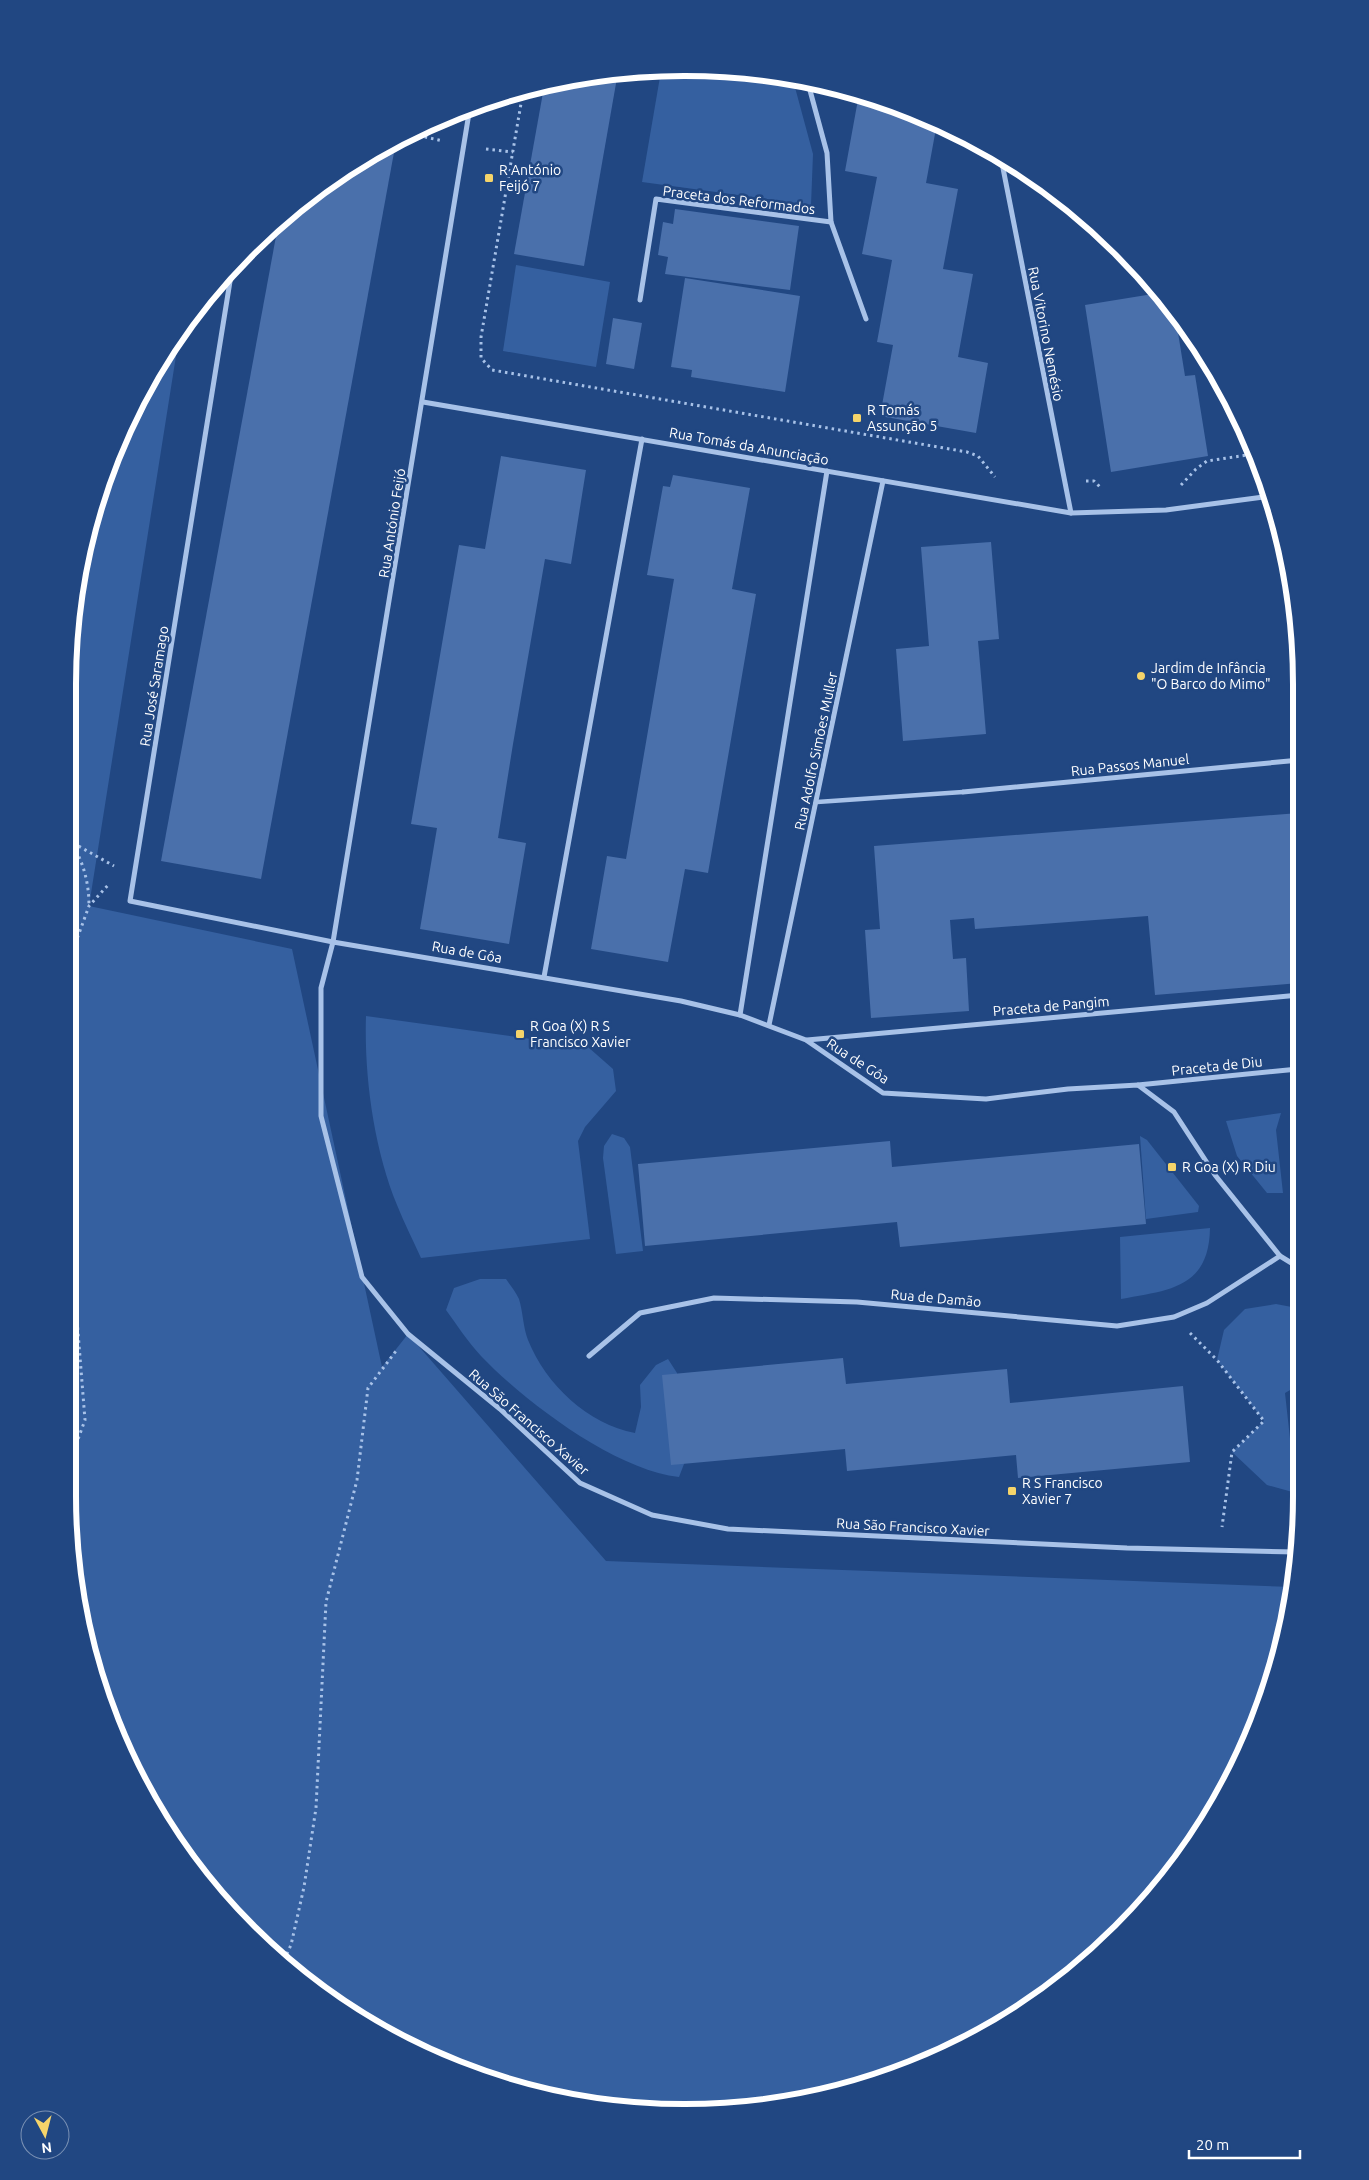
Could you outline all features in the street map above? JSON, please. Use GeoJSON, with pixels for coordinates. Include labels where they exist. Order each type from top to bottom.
{"type":"FeatureCollection","features":[{"type":"Feature","properties":{"kind":"street","name":"Praceta dos Reformados"},"geometry":{"type":"LineString","coordinates":[[810,90],[826,153],[831,222],[866,318]]}},
{"type":"Feature","properties":{"kind":"street","name":"Rua António Feijó"},"geometry":{"type":"LineString","coordinates":[[333,942],[469,117]]}},
{"type":"Feature","properties":{"kind":"street","name":"Rua Vitorino Nemésio"},"geometry":{"type":"LineString","coordinates":[[1003,167],[1071,513]]}},
{"type":"Feature","properties":{"kind":"street","name":"Praceta dos Reformados"},"geometry":{"type":"LineString","coordinates":[[640,300],[656,199],[831,222]]}},
{"type":"Feature","properties":{"kind":"street","name":"Rua José Saramago"},"geometry":{"type":"LineString","coordinates":[[231,279],[130,901],[333,942]]}},
{"type":"Feature","properties":{"kind":"street","name":"Rua Tomás da Anunciação"},"geometry":{"type":"LineString","coordinates":[[423,402],[1071,513],[1166,510],[1263,497]]}},
{"type":"Feature","properties":{"kind":"street"},"geometry":{"type":"LineString","coordinates":[[544,977],[642,439]]}},
{"type":"Feature","properties":{"kind":"street","name":"Rua Adolfo Simões Muller"},"geometry":{"type":"LineString","coordinates":[[740,1015],[827,471]]}},
{"type":"Feature","properties":{"kind":"street","name":"Rua Adolfo Simões Muller"},"geometry":{"type":"LineString","coordinates":[[769,1025],[883,481]]}},
{"type":"Feature","properties":{"kind":"street","name":"Rua Passos Manuel"},"geometry":{"type":"LineString","coordinates":[[963,792],[1293,761]]}},
{"type":"Feature","properties":{"kind":"street"},"geometry":{"type":"LineString","coordinates":[[817,802],[963,792]]}},
{"type":"Feature","properties":{"kind":"street","name":"Rua de Gôa"},"geometry":{"type":"LineString","coordinates":[[333,942],[681,1001],[740,1015],[806,1040],[883,1093],[986,1099],[1068,1089],[1138,1085]]}},
{"type":"Feature","properties":{"kind":"street","name":"Rua São Francisco Xavier"},"geometry":{"type":"LineString","coordinates":[[333,942],[321,988],[322,1116],[362,1276],[408,1334],[500,1409],[580,1483],[652,1515],[728,1529],[1219,1551],[1290,1552]]}},
{"type":"Feature","properties":{"kind":"street","name":"Praceta de Pangim"},"geometry":{"type":"LineString","coordinates":[[806,1040],[1293,996]]}},
{"type":"Feature","properties":{"kind":"street","name":"Praceta de Diu"},"geometry":{"type":"LineString","coordinates":[[1138,1085],[1293,1070]]}},
{"type":"Feature","properties":{"kind":"street"},"geometry":{"type":"LineString","coordinates":[[1138,1085],[1174,1112],[1215,1175],[1280,1256],[1293,1264]]}},
{"type":"Feature","properties":{"kind":"street","name":"Rua de Damão"},"geometry":{"type":"LineString","coordinates":[[589,1356],[640,1313],[714,1298],[857,1302],[1116,1326],[1174,1317],[1207,1303],[1280,1256]]}},
{"type":"Feature","properties":{"kind":"path"},"geometry":{"type":"LineString","coordinates":[[522,99],[481,337],[481,358],[492,370],[967,452],[978,456],[998,481]]}},
{"type":"Feature","properties":{"kind":"path"},"geometry":{"type":"LineString","coordinates":[[421,136],[436,140]]}},
{"type":"Feature","properties":{"kind":"path"},"geometry":{"type":"LineString","coordinates":[[488,150],[513,152]]}},
{"type":"Feature","properties":{"kind":"path"},"geometry":{"type":"LineString","coordinates":[[1177,488],[1207,461],[1247,455]]}},
{"type":"Feature","properties":{"kind":"path"},"geometry":{"type":"LineString","coordinates":[[1094,481],[1106,493]]}},
{"type":"Feature","properties":{"kind":"path"},"geometry":{"type":"LineString","coordinates":[[76,846],[134,879]]}},
{"type":"Feature","properties":{"kind":"path"},"geometry":{"type":"LineString","coordinates":[[76,850],[89,886],[89,906],[76,942]]}},
{"type":"Feature","properties":{"kind":"path"},"geometry":{"type":"LineString","coordinates":[[89,906],[110,883],[134,879]]}},
{"type":"Feature","properties":{"kind":"path"},"geometry":{"type":"LineString","coordinates":[[76,1307],[85,1420],[76,1445]]}},
{"type":"Feature","properties":{"kind":"path"},"geometry":{"type":"LineString","coordinates":[[1174,1317],[1216,1360],[1264,1421],[1232,1452],[1219,1551]]}},
{"type":"Feature","properties":{"kind":"path"},"geometry":{"type":"LineString","coordinates":[[286,1956],[291,1945],[304,1887],[316,1808],[326,1602],[357,1480],[368,1388],[408,1334]]}},
{"type":"Feature","properties":{"kind":"shaded area"},"geometry":{"type":"Polygon","coordinates":[[[684,76],[724,78],[764,81],[795,87],[813,154],[811,205],[642,182],[660,77],[684,76]]]}},
{"type":"Feature","properties":{"kind":"shaded area"},"geometry":{"type":"Polygon","coordinates":[[[516,265],[610,282],[596,367],[503,351],[516,265]]]}},
{"type":"Feature","properties":{"kind":"shaded area"},"geometry":{"type":"Polygon","coordinates":[[[177,350],[89,906],[292,949],[382,1367],[408,1334],[606,1561],[1286,1587],[1272,1653],[1260,1691],[1230,1765],[1190,1833],[1142,1897],[1086,1953],[1055,1978],[989,2022],[954,2041],[917,2057],[842,2083],[764,2099],[684,2104],[605,2099],[527,2083],[452,2057],[415,2041],[380,2022],[314,1978],[283,1953],[227,1897],[202,1866],[158,1800],[139,1765],[109,1691],[97,1653],[81,1575],[76,1496],[76,684],[81,605],[97,527],[109,489],[139,415],[177,350]]]}},
{"type":"Feature","properties":{"kind":"shaded area"},"geometry":{"type":"Polygon","coordinates":[[[366,1016],[588,1047],[613,1069],[616,1091],[585,1127],[578,1141],[590,1239],[421,1258],[400,1212],[382,1160],[369,1087],[366,1016]]]}},
{"type":"Feature","properties":{"kind":"shaded area"},"geometry":{"type":"Polygon","coordinates":[[[1281,1113],[1276,1130],[1283,1193],[1267,1193],[1237,1156],[1226,1121],[1281,1113]]]}},
{"type":"Feature","properties":{"kind":"shaded area"},"geometry":{"type":"Polygon","coordinates":[[[612,1134],[624,1138],[630,1147],[643,1251],[616,1254],[603,1158],[604,1146],[612,1134]]]}},
{"type":"Feature","properties":{"kind":"shaded area"},"geometry":{"type":"Polygon","coordinates":[[[1140,1136],[1147,1140],[1199,1206],[1198,1212],[1146,1219],[1140,1136]]]}},
{"type":"Feature","properties":{"kind":"shaded area"},"geometry":{"type":"Polygon","coordinates":[[[1210,1228],[1208,1248],[1203,1263],[1184,1283],[1155,1293],[1121,1299],[1120,1237],[1210,1228]]]}},
{"type":"Feature","properties":{"kind":"shaded area"},"geometry":{"type":"Polygon","coordinates":[[[480,1279],[506,1279],[519,1299],[528,1340],[546,1372],[557,1387],[571,1400],[601,1421],[635,1433],[641,1407],[640,1385],[656,1365],[668,1359],[677,1373],[689,1451],[679,1477],[654,1472],[627,1462],[572,1431],[546,1413],[481,1356],[446,1310],[454,1288],[480,1279]]]}},
{"type":"Feature","properties":{"kind":"shaded area"},"geometry":{"type":"Polygon","coordinates":[[[1276,1304],[1293,1307],[1293,1388],[1285,1393],[1293,1466],[1293,1492],[1267,1485],[1232,1452],[1264,1421],[1217,1360],[1224,1330],[1245,1309],[1276,1304]]]}},
{"type":"Feature","properties":{"kind":"building"},"geometry":{"type":"Polygon","coordinates":[[[617,80],[584,266],[514,254],[543,93],[617,80]]]}},
{"type":"Feature","properties":{"kind":"building"},"geometry":{"type":"Polygon","coordinates":[[[858,102],[936,131],[926,183],[958,189],[943,269],[973,274],[958,357],[988,363],[976,433],[880,416],[893,345],[877,342],[892,260],[862,254],[877,177],[845,171],[858,102]]]}},
{"type":"Feature","properties":{"kind":"building"},"geometry":{"type":"Polygon","coordinates":[[[394,150],[261,879],[161,861],[277,233],[314,202],[394,150]]]}},
{"type":"Feature","properties":{"kind":"building"},"geometry":{"type":"Polygon","coordinates":[[[675,209],[799,226],[790,290],[665,274],[668,257],[658,255],[663,222],[673,224],[675,209]]]}},
{"type":"Feature","properties":{"kind":"building"},"geometry":{"type":"Polygon","coordinates":[[[685,278],[800,296],[785,392],[691,377],[692,370],[671,367],[685,278]]]}},
{"type":"Feature","properties":{"kind":"building"},"geometry":{"type":"Polygon","coordinates":[[[1151,294],[1177,329],[1185,376],[1195,375],[1208,456],[1111,472],[1085,305],[1151,294]]]}},
{"type":"Feature","properties":{"kind":"building"},"geometry":{"type":"Polygon","coordinates":[[[613,318],[642,323],[634,369],[606,364],[613,318]]]}},
{"type":"Feature","properties":{"kind":"building"},"geometry":{"type":"Polygon","coordinates":[[[501,456],[586,470],[571,564],[545,559],[513,744],[498,838],[526,843],[509,944],[420,929],[437,828],[411,824],[459,545],[485,549],[501,456]]]}},
{"type":"Feature","properties":{"kind":"building"},"geometry":{"type":"Polygon","coordinates":[[[673,475],[750,488],[732,589],[756,594],[708,873],[685,869],[668,962],[591,949],[607,856],[626,859],[674,579],[647,575],[663,486],[670,487],[673,475]]]}},
{"type":"Feature","properties":{"kind":"building"},"geometry":{"type":"Polygon","coordinates":[[[991,542],[999,639],[978,641],[986,734],[903,741],[896,649],[929,646],[921,547],[991,542]]]}},
{"type":"Feature","properties":{"kind":"building"},"geometry":{"type":"Polygon","coordinates":[[[1293,813],[1293,984],[1155,995],[1148,916],[975,929],[974,918],[950,920],[953,959],[966,958],[969,1011],[871,1018],[865,930],[880,929],[874,846],[1293,813]]]}},
{"type":"Feature","properties":{"kind":"building"},"geometry":{"type":"Polygon","coordinates":[[[890,1141],[892,1167],[1139,1144],[1146,1224],[900,1247],[897,1222],[645,1246],[638,1164],[890,1141]]]}},
{"type":"Feature","properties":{"kind":"building"},"geometry":{"type":"Polygon","coordinates":[[[843,1358],[846,1384],[1007,1369],[1010,1403],[1183,1386],[1190,1462],[1018,1478],[1016,1455],[847,1471],[845,1449],[671,1465],[662,1375],[843,1358]]]}},
{"type":"Feature","properties":{"kind":"place","name":"R António Feijó 7"},"geometry":{"type":"Point","coordinates":[489,178]}},
{"type":"Feature","properties":{"kind":"place","name":"R Tomás Assunção 5"},"geometry":{"type":"Point","coordinates":[857,418]}},
{"type":"Feature","properties":{"kind":"place","name":"Jardim de Infância \"O Barco do Mimo\""},"geometry":{"type":"Point","coordinates":[1141,676]}},
{"type":"Feature","properties":{"kind":"place","name":"R Goa (X) R S Francisco Xavier"},"geometry":{"type":"Point","coordinates":[520,1034]}},
{"type":"Feature","properties":{"kind":"place","name":"R Goa (X) R Diu"},"geometry":{"type":"Point","coordinates":[1172,1167]}},
{"type":"Feature","properties":{"kind":"place","name":"R S Francisco Xavier 7"},"geometry":{"type":"Point","coordinates":[1012,1491]}}]}
